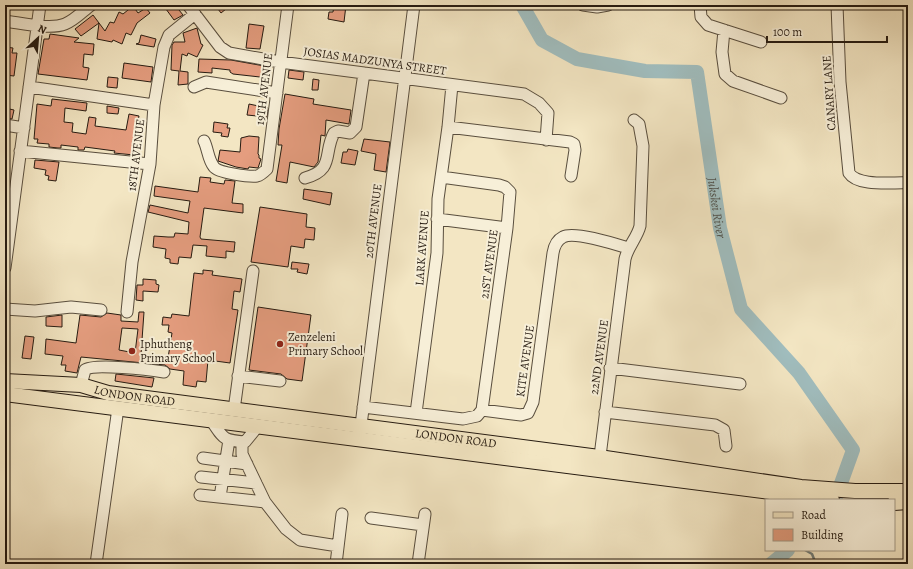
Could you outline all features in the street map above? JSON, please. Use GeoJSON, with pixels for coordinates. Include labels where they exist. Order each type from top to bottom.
{"type":"FeatureCollection","features":[{"type":"Feature","properties":{"kind":"main road","name":"LONDON ROAD"},"geometry":{"type":"LineString","coordinates":[[5,381],[81,385],[108,393],[361,425],[599,464],[799,492],[828,499]]}},
{"type":"Feature","properties":{"kind":"main road","name":"LONDON ROAD"},"geometry":{"type":"LineString","coordinates":[[5,394],[359,439],[599,464]]}},
{"type":"Feature","properties":{"kind":"main road","name":"LONDON ROAD"},"geometry":{"type":"LineString","coordinates":[[799,492],[908,491]]}},
{"type":"Feature","properties":{"kind":"main road"},"geometry":{"type":"LineString","coordinates":[[895,503],[908,502]]}},
{"type":"Feature","properties":{"kind":"street"},"geometry":{"type":"LineString","coordinates":[[5,268],[40,5]]}},
{"type":"Feature","properties":{"kind":"street"},"geometry":{"type":"LineString","coordinates":[[5,21],[37,25],[66,23],[92,5]]}},
{"type":"Feature","properties":{"kind":"street","name":"JOSIAS MADZUNYA STREET"},"geometry":{"type":"LineString","coordinates":[[188,5],[226,52],[280,62],[522,94],[532,99],[548,113],[546,140]]}},
{"type":"Feature","properties":{"kind":"street","name":"19TH AVENUE"},"geometry":{"type":"LineString","coordinates":[[204,141],[209,150],[212,166],[217,170],[255,176],[262,174],[268,167],[288,5]]}},
{"type":"Feature","properties":{"kind":"street","name":"20TH AVENUE"},"geometry":{"type":"LineString","coordinates":[[359,439],[412,5]]}},
{"type":"Feature","properties":{"kind":"street"},"geometry":{"type":"LineString","coordinates":[[583,5],[597,7],[608,5]]}},
{"type":"Feature","properties":{"kind":"street"},"geometry":{"type":"LineString","coordinates":[[700,5],[704,21],[708,25],[761,42]]}},
{"type":"Feature","properties":{"kind":"street","name":"CANARY LANE"},"geometry":{"type":"LineString","coordinates":[[837,5],[840,82],[848,167],[853,178],[862,182],[908,183]]}},
{"type":"Feature","properties":{"kind":"street","name":"18TH AVENUE"},"geometry":{"type":"LineString","coordinates":[[127,312],[132,262],[150,164],[154,104],[167,38],[195,14]]}},
{"type":"Feature","properties":{"kind":"street"},"geometry":{"type":"LineString","coordinates":[[724,30],[722,52],[724,74],[733,81],[781,98]]}},
{"type":"Feature","properties":{"kind":"street"},"geometry":{"type":"LineString","coordinates":[[306,178],[317,174],[323,169],[334,133],[338,131],[350,133],[356,127],[364,73]]}},
{"type":"Feature","properties":{"kind":"street"},"geometry":{"type":"LineString","coordinates":[[194,87],[206,82],[277,92]]}},
{"type":"Feature","properties":{"kind":"street","name":"LARK AVENUE"},"geometry":{"type":"LineString","coordinates":[[416,413],[437,253],[437,219],[452,85]]}},
{"type":"Feature","properties":{"kind":"street"},"geometry":{"type":"LineString","coordinates":[[29,87],[154,104]]}},
{"type":"Feature","properties":{"kind":"street","name":"22ND AVENUE"},"geometry":{"type":"LineString","coordinates":[[599,464],[625,259],[628,248],[636,237],[640,226],[643,146],[639,124],[634,120]]}},
{"type":"Feature","properties":{"kind":"street"},"geometry":{"type":"LineString","coordinates":[[5,125],[24,128]]}},
{"type":"Feature","properties":{"kind":"street"},"geometry":{"type":"LineString","coordinates":[[448,127],[546,140],[567,141],[574,144],[575,150],[571,176]]}},
{"type":"Feature","properties":{"kind":"street"},"geometry":{"type":"LineString","coordinates":[[20,151],[150,164]]}},
{"type":"Feature","properties":{"kind":"street","name":"21ST AVENUE"},"geometry":{"type":"LineString","coordinates":[[441,178],[499,185],[507,188],[510,192],[507,228],[482,410]]}},
{"type":"Feature","properties":{"kind":"street"},"geometry":{"type":"LineString","coordinates":[[437,219],[507,228]]}},
{"type":"Feature","properties":{"kind":"street","name":"KITE AVENUE"},"geometry":{"type":"LineString","coordinates":[[482,410],[521,415],[528,413],[532,407],[553,253],[559,240],[562,237],[572,236],[611,242],[628,248]]}},
{"type":"Feature","properties":{"kind":"street"},"geometry":{"type":"LineString","coordinates":[[234,410],[253,271]]}},
{"type":"Feature","properties":{"kind":"street"},"geometry":{"type":"LineString","coordinates":[[5,309],[35,311],[71,307],[101,310]]}},
{"type":"Feature","properties":{"kind":"street"},"geometry":{"type":"LineString","coordinates":[[81,385],[84,370],[91,367],[125,368],[164,372]]}},
{"type":"Feature","properties":{"kind":"street"},"geometry":{"type":"LineString","coordinates":[[610,368],[740,384]]}},
{"type":"Feature","properties":{"kind":"street"},"geometry":{"type":"LineString","coordinates":[[238,376],[280,381]]}},
{"type":"Feature","properties":{"kind":"street"},"geometry":{"type":"LineString","coordinates":[[363,407],[466,419],[477,416],[482,410]]}},
{"type":"Feature","properties":{"kind":"street"},"geometry":{"type":"LineString","coordinates":[[96,564],[118,408]]}},
{"type":"Feature","properties":{"kind":"street"},"geometry":{"type":"LineString","coordinates":[[605,412],[711,424],[724,430],[726,446]]}},
{"type":"Feature","properties":{"kind":"street"},"geometry":{"type":"LineString","coordinates":[[211,420],[221,435],[229,440],[242,442],[248,440],[258,426]]}},
{"type":"Feature","properties":{"kind":"street"},"geometry":{"type":"LineString","coordinates":[[220,497],[229,440]]}},
{"type":"Feature","properties":{"kind":"street"},"geometry":{"type":"LineString","coordinates":[[242,442],[244,459],[265,502],[286,529],[300,540],[338,546]]}},
{"type":"Feature","properties":{"kind":"street"},"geometry":{"type":"LineString","coordinates":[[203,458],[227,456],[244,459]]}},
{"type":"Feature","properties":{"kind":"street"},"geometry":{"type":"LineString","coordinates":[[201,477],[256,483]]}},
{"type":"Feature","properties":{"kind":"street"},"geometry":{"type":"LineString","coordinates":[[200,495],[265,502]]}},
{"type":"Feature","properties":{"kind":"street"},"geometry":{"type":"LineString","coordinates":[[336,564],[342,514]]}},
{"type":"Feature","properties":{"kind":"street"},"geometry":{"type":"LineString","coordinates":[[371,518],[424,520],[418,564]]}},
{"type":"Feature","properties":{"kind":"building"},"geometry":{"type":"Polygon","coordinates":[[[163,5],[175,5],[183,15],[174,20],[163,5]]]}},
{"type":"Feature","properties":{"kind":"building"},"geometry":{"type":"Polygon","coordinates":[[[215,5],[231,5],[221,13],[215,5]]]}},
{"type":"Feature","properties":{"kind":"building"},"geometry":{"type":"Polygon","coordinates":[[[334,5],[346,5],[344,22],[328,19],[329,12],[333,12],[334,5]]]}},
{"type":"Feature","properties":{"kind":"building"},"geometry":{"type":"Polygon","coordinates":[[[133,6],[138,13],[146,8],[150,13],[137,23],[131,35],[126,33],[122,44],[113,40],[112,42],[97,39],[99,23],[105,31],[110,22],[114,23],[119,12],[123,14],[133,6]]]}},
{"type":"Feature","properties":{"kind":"building"},"geometry":{"type":"Polygon","coordinates":[[[93,15],[99,23],[81,36],[75,29],[93,15]]]}},
{"type":"Feature","properties":{"kind":"building"},"geometry":{"type":"Polygon","coordinates":[[[249,24],[264,26],[260,49],[246,48],[249,24]]]}},
{"type":"Feature","properties":{"kind":"building"},"geometry":{"type":"Polygon","coordinates":[[[197,28],[201,44],[203,45],[197,57],[188,53],[187,56],[182,54],[180,71],[188,72],[188,84],[178,85],[179,71],[171,70],[172,45],[174,42],[185,42],[183,33],[197,28]]]}},
{"type":"Feature","properties":{"kind":"building"},"geometry":{"type":"Polygon","coordinates":[[[50,34],[79,38],[74,42],[94,44],[93,55],[84,54],[83,67],[89,68],[87,80],[38,74],[44,39],[49,39],[50,34]]]}},
{"type":"Feature","properties":{"kind":"building"},"geometry":{"type":"Polygon","coordinates":[[[141,35],[156,39],[154,47],[136,44],[139,43],[141,35]]]}},
{"type":"Feature","properties":{"kind":"building"},"geometry":{"type":"Polygon","coordinates":[[[5,47],[13,48],[12,53],[17,53],[14,76],[5,75],[5,47]]]}},
{"type":"Feature","properties":{"kind":"building"},"geometry":{"type":"Polygon","coordinates":[[[199,59],[231,60],[270,67],[269,78],[233,74],[230,70],[212,68],[212,73],[198,72],[199,59]]]}},
{"type":"Feature","properties":{"kind":"building"},"geometry":{"type":"Polygon","coordinates":[[[124,63],[153,67],[151,82],[122,78],[124,63]]]}},
{"type":"Feature","properties":{"kind":"building"},"geometry":{"type":"Polygon","coordinates":[[[289,70],[304,72],[303,80],[288,78],[289,70]]]}},
{"type":"Feature","properties":{"kind":"building"},"geometry":{"type":"Polygon","coordinates":[[[108,77],[118,78],[117,88],[107,87],[108,77]]]}},
{"type":"Feature","properties":{"kind":"building"},"geometry":{"type":"Polygon","coordinates":[[[313,79],[319,80],[318,90],[312,90],[313,79]]]}},
{"type":"Feature","properties":{"kind":"building"},"geometry":{"type":"Polygon","coordinates":[[[285,94],[314,99],[313,104],[351,110],[349,124],[326,120],[325,136],[321,135],[318,162],[314,167],[290,162],[287,183],[276,181],[282,145],[278,145],[279,129],[285,94]]]}},
{"type":"Feature","properties":{"kind":"building"},"geometry":{"type":"Polygon","coordinates":[[[52,99],[87,103],[86,111],[65,108],[64,122],[73,123],[72,132],[86,134],[89,117],[96,118],[95,126],[126,130],[129,114],[139,116],[136,130],[143,131],[139,154],[114,153],[115,151],[85,147],[84,150],[78,150],[78,147],[61,145],[61,148],[58,148],[49,147],[49,144],[37,143],[38,139],[34,139],[37,104],[51,106],[52,99]]]}},
{"type":"Feature","properties":{"kind":"building"},"geometry":{"type":"Polygon","coordinates":[[[249,104],[268,108],[267,117],[247,115],[249,104]]]}},
{"type":"Feature","properties":{"kind":"building"},"geometry":{"type":"Polygon","coordinates":[[[107,106],[119,108],[118,114],[107,113],[107,106]]]}},
{"type":"Feature","properties":{"kind":"building"},"geometry":{"type":"Polygon","coordinates":[[[5,108],[14,110],[12,119],[5,118],[5,108]]]}},
{"type":"Feature","properties":{"kind":"building"},"geometry":{"type":"Polygon","coordinates":[[[214,122],[228,124],[227,128],[230,128],[228,137],[221,136],[222,133],[213,132],[214,122]]]}},
{"type":"Feature","properties":{"kind":"building"},"geometry":{"type":"Polygon","coordinates":[[[249,136],[259,137],[258,154],[259,158],[261,159],[258,168],[249,167],[248,169],[236,167],[218,161],[220,150],[240,152],[241,138],[249,136]]]}},
{"type":"Feature","properties":{"kind":"building"},"geometry":{"type":"Polygon","coordinates":[[[364,139],[390,142],[386,172],[374,170],[376,154],[361,151],[364,139]]]}},
{"type":"Feature","properties":{"kind":"building"},"geometry":{"type":"Polygon","coordinates":[[[348,149],[358,151],[355,165],[341,163],[343,152],[347,152],[348,149]]]}},
{"type":"Feature","properties":{"kind":"building"},"geometry":{"type":"Polygon","coordinates":[[[35,160],[59,162],[56,181],[48,180],[49,176],[45,175],[46,170],[34,168],[35,160]]]}},
{"type":"Feature","properties":{"kind":"building"},"geometry":{"type":"Polygon","coordinates":[[[200,177],[211,178],[210,182],[224,184],[225,180],[235,181],[232,203],[243,204],[243,213],[204,208],[200,237],[201,239],[235,242],[234,252],[226,251],[226,258],[206,256],[207,246],[193,245],[191,258],[179,257],[178,264],[170,263],[170,259],[165,258],[166,249],[153,247],[154,236],[174,237],[175,233],[188,234],[189,222],[148,212],[150,205],[188,213],[190,201],[154,196],[155,186],[198,192],[200,177]]]}},
{"type":"Feature","properties":{"kind":"building"},"geometry":{"type":"Polygon","coordinates":[[[304,189],[332,193],[330,205],[303,199],[304,189]]]}},
{"type":"Feature","properties":{"kind":"building"},"geometry":{"type":"Polygon","coordinates":[[[260,207],[307,214],[306,227],[315,228],[314,240],[305,239],[304,248],[291,246],[288,267],[251,262],[260,207]]]}},
{"type":"Feature","properties":{"kind":"building"},"geometry":{"type":"Polygon","coordinates":[[[292,262],[309,264],[307,274],[297,272],[298,269],[291,269],[292,262]]]}},
{"type":"Feature","properties":{"kind":"building"},"geometry":{"type":"Polygon","coordinates":[[[203,270],[213,271],[212,275],[242,279],[240,292],[234,291],[232,309],[238,310],[230,363],[208,360],[206,382],[197,381],[196,387],[183,385],[184,371],[170,369],[165,365],[81,357],[77,373],[65,371],[66,365],[61,365],[63,356],[45,354],[46,339],[76,343],[80,315],[101,317],[107,313],[121,315],[121,321],[138,322],[139,312],[144,312],[141,354],[168,358],[172,333],[168,332],[169,325],[162,325],[163,317],[171,318],[172,314],[189,316],[194,273],[203,274],[203,270]],[[122,328],[119,350],[135,353],[138,329],[122,328]]]}},
{"type":"Feature","properties":{"kind":"building"},"geometry":{"type":"Polygon","coordinates":[[[143,279],[156,280],[156,284],[159,285],[158,292],[143,291],[143,301],[136,300],[137,285],[143,285],[143,279]]]}},
{"type":"Feature","properties":{"kind":"building","name":"Zenzeleni Primary School"},"geometry":{"type":"Polygon","coordinates":[[[258,307],[311,315],[302,381],[287,379],[281,374],[249,370],[258,307]]]}},
{"type":"Feature","properties":{"kind":"building"},"geometry":{"type":"Polygon","coordinates":[[[62,315],[62,327],[46,326],[46,317],[62,315]]]}},
{"type":"Feature","properties":{"kind":"building"},"geometry":{"type":"Polygon","coordinates":[[[25,336],[34,337],[31,359],[22,358],[25,336]]]}},
{"type":"Feature","properties":{"kind":"building"},"geometry":{"type":"Polygon","coordinates":[[[116,374],[154,378],[152,387],[115,381],[116,374]]]}},
{"type":"Feature","properties":{"kind":"waterway","name":"Jukskei River"},"geometry":{"type":"LineString","coordinates":[[522,5],[542,40],[577,59],[645,71],[697,72],[720,228],[741,309],[799,373],[853,450],[835,499]]}},
{"type":"Feature","properties":{"kind":"waterway","name":"Jukskei River"},"geometry":{"type":"LineString","coordinates":[[771,564],[787,551]]}},
{"type":"Feature","properties":{"kind":"waterway"},"geometry":{"type":"LineString","coordinates":[[807,551],[812,554],[816,564]]}},
{"type":"Feature","properties":{"kind":"place","name":"Zenzeleni Primary School"},"geometry":{"type":"Point","coordinates":[280,344]}},
{"type":"Feature","properties":{"kind":"place","name":"Iphutheng Primary School"},"geometry":{"type":"Point","coordinates":[132,351]}}]}
